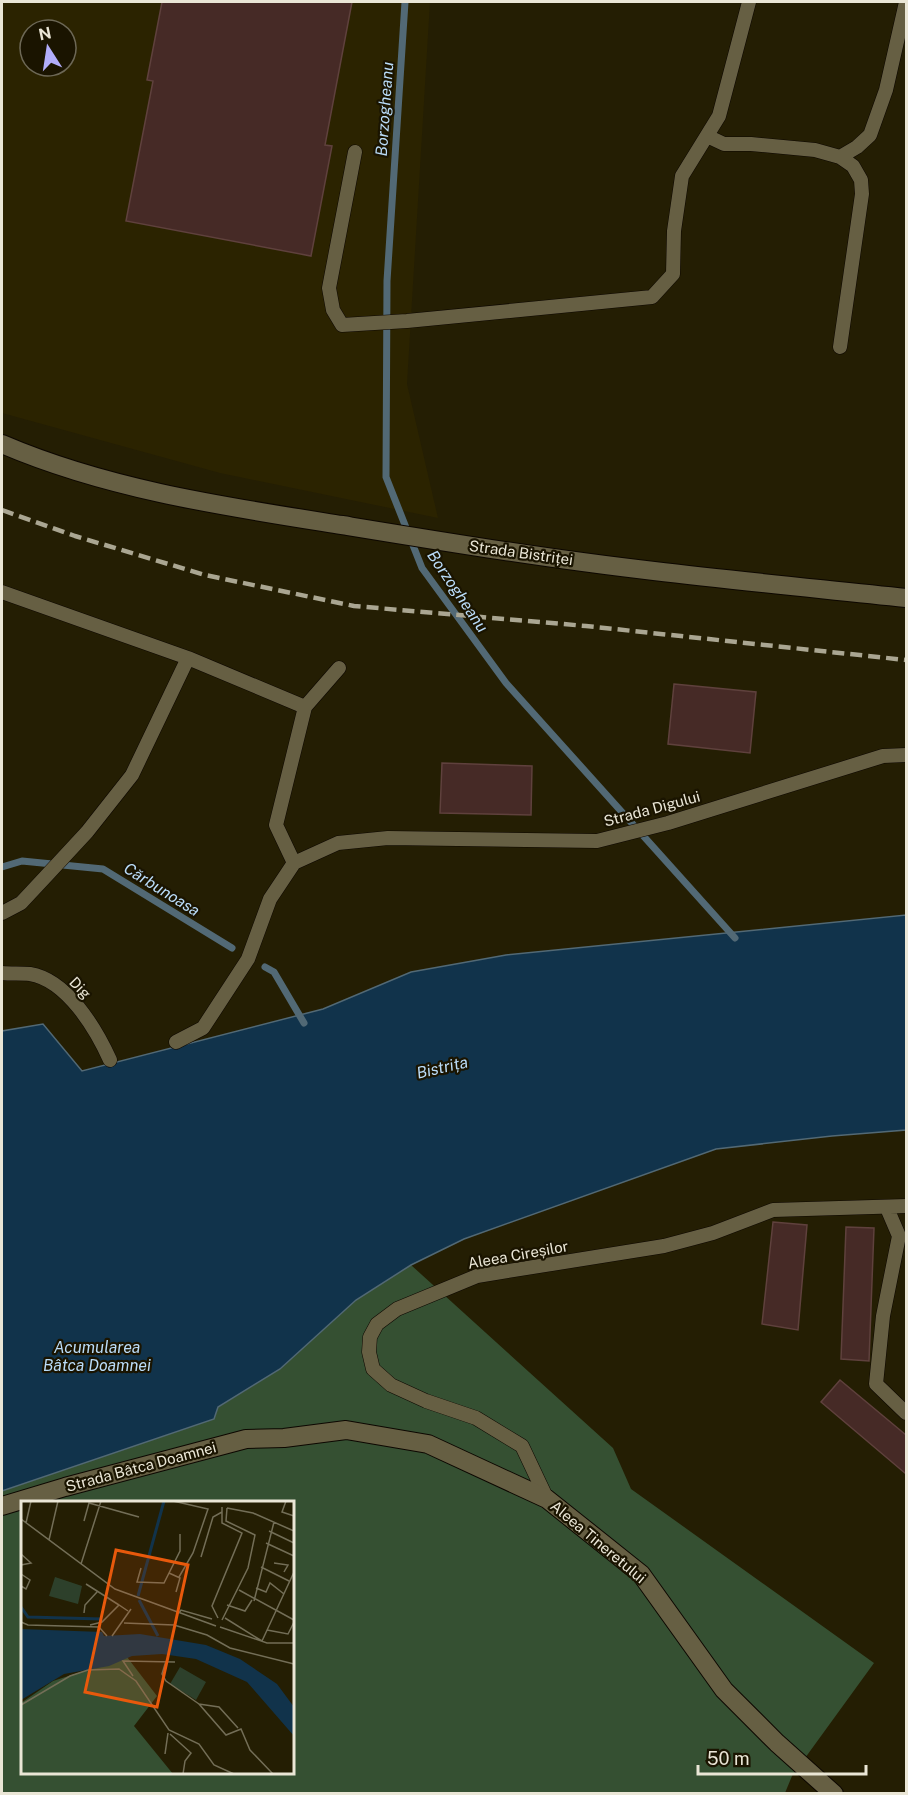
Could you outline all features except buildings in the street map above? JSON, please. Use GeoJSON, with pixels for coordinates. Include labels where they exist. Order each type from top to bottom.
{"type":"FeatureCollection","features":[{"type":"Feature","properties":{"kind":"street","name":"Strada Bistriței"},"geometry":{"type":"LineString","coordinates":[[2,444],[86,473],[173,495],[250,510],[460,544],[653,571],[906,598]]}},
{"type":"Feature","properties":{"kind":"street","name":"Aleea Tineretului"},"geometry":{"type":"LineString","coordinates":[[246,1439],[284,1438],[346,1430],[428,1444],[547,1499],[641,1574],[724,1690],[777,1743],[834,1794]]}},
{"type":"Feature","properties":{"kind":"street","name":"Strada Bâtca Doamnei"},"geometry":{"type":"LineString","coordinates":[[2,1506],[246,1439]]}},
{"type":"Feature","properties":{"kind":"lane"},"geometry":{"type":"LineString","coordinates":[[355,152],[329,288],[333,310],[342,325],[407,321],[652,297],[673,274],[674,231],[682,176],[719,116],[749,2]]}},
{"type":"Feature","properties":{"kind":"lane"},"geometry":{"type":"LineString","coordinates":[[840,157],[857,147],[870,135],[886,90],[906,2]]}},
{"type":"Feature","properties":{"kind":"lane"},"geometry":{"type":"LineString","coordinates":[[707,136],[724,144],[752,144],[815,150],[840,157],[853,166],[861,180],[862,194],[840,346]]}},
{"type":"Feature","properties":{"kind":"lane"},"geometry":{"type":"LineString","coordinates":[[2,592],[188,658],[305,707]]}},
{"type":"Feature","properties":{"kind":"lane"},"geometry":{"type":"LineString","coordinates":[[2,913],[21,903],[87,832],[132,775],[188,658]]}},
{"type":"Feature","properties":{"kind":"lane"},"geometry":{"type":"LineString","coordinates":[[176,1042],[203,1028],[248,959],[270,899],[294,863],[276,825],[305,707],[339,668]]}},
{"type":"Feature","properties":{"kind":"lane","name":"Strada Digului"},"geometry":{"type":"LineString","coordinates":[[294,863],[338,843],[388,838],[597,841],[609,839],[883,756],[906,755]]}},
{"type":"Feature","properties":{"kind":"lane","name":"Dig"},"geometry":{"type":"LineString","coordinates":[[2,973],[31,975],[51,982],[67,994],[99,1036],[110,1060]]}},
{"type":"Feature","properties":{"kind":"lane","name":"Aleea Cireșilor"},"geometry":{"type":"LineString","coordinates":[[547,1499],[522,1446],[476,1418],[426,1401],[391,1385],[374,1369],[369,1352],[369,1337],[377,1324],[397,1309],[477,1276],[664,1246],[713,1233],[773,1210],[906,1206]]}},
{"type":"Feature","properties":{"kind":"lane"},"geometry":{"type":"LineString","coordinates":[[887,1208],[899,1236],[883,1316],[876,1384],[906,1413]]}},
{"type":"Feature","properties":{"kind":"shaded area"},"geometry":{"type":"Polygon","coordinates":[[[2,2],[430,2],[407,384],[438,518],[220,473],[2,413],[2,2]]]}},
{"type":"Feature","properties":{"kind":"green space"},"geometry":{"type":"Polygon","coordinates":[[[411,1265],[613,1448],[631,1489],[874,1663],[792,1776],[785,1793],[2,1794],[2,1486],[219,1407],[280,1369],[356,1300],[411,1265]]]}},
{"type":"Feature","properties":{"kind":"water"},"geometry":{"type":"Polygon","coordinates":[[[906,915],[906,1130],[716,1149],[464,1239],[411,1265],[356,1300],[280,1369],[218,1407],[214,1419],[2,1491],[2,1031],[43,1024],[82,1071],[323,1009],[411,972],[506,955],[906,915]]]}},
{"type":"Feature","properties":{"kind":"waterway","name":"Borzogheanu"},"geometry":{"type":"LineString","coordinates":[[405,2],[387,281],[386,477],[422,568],[506,683],[735,938]]}},
{"type":"Feature","properties":{"kind":"waterway","name":"Cărbunoasa"},"geometry":{"type":"LineString","coordinates":[[2,867],[22,861],[103,869],[232,948]]}},
{"type":"Feature","properties":{"kind":"waterway"},"geometry":{"type":"LineString","coordinates":[[265,967],[274,972],[304,1023]]}},
{"type":"Feature","properties":{"kind":"railway"},"geometry":{"type":"LineString","coordinates":[[2,510],[75,536],[205,575],[354,606],[586,626],[906,660]]}},
{"type":"Feature","properties":{"kind":"water label","name":"Bistrița"},"geometry":{"type":"Point","coordinates":[442,1067]}},
{"type":"Feature","properties":{"kind":"water label","name":"Acumularea Bâtca Doamnei"},"geometry":{"type":"Point","coordinates":[97,1356]}}]}
